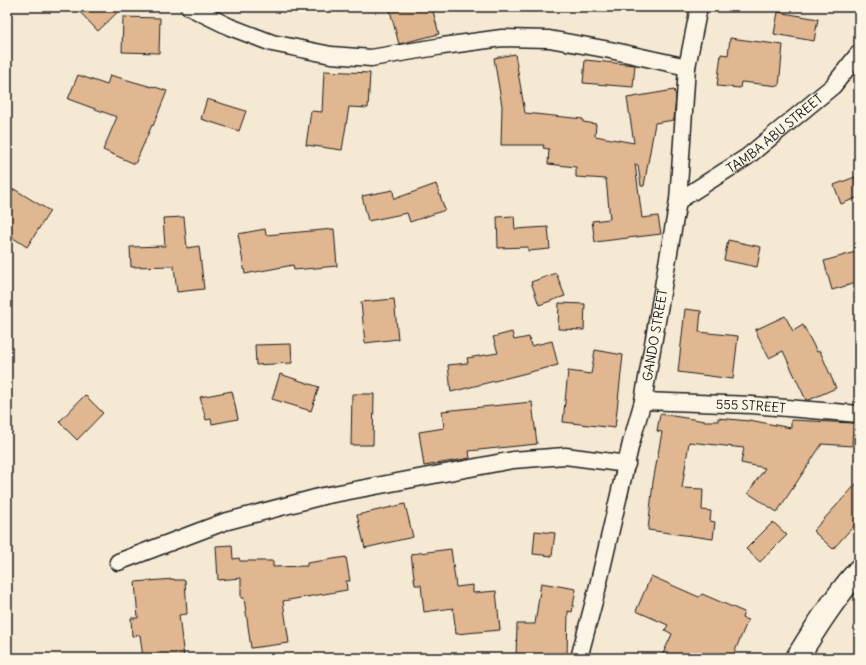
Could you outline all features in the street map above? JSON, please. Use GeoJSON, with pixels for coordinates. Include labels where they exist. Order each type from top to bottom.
{"type":"FeatureCollection","features":[{"type":"Feature","properties":{"kind":"main road"},"geometry":{"type":"LineString","coordinates":[[797,658],[826,612],[848,582],[859,570]]}},
{"type":"Feature","properties":{"kind":"street"},"geometry":{"type":"LineString","coordinates":[[189,7],[230,27],[272,43],[331,55],[371,58],[502,38],[549,39],[610,50],[687,67]]}},
{"type":"Feature","properties":{"kind":"street","name":"GANDO STREET"},"geometry":{"type":"LineString","coordinates":[[579,658],[643,401],[678,201],[687,67],[699,7]]}},
{"type":"Feature","properties":{"kind":"street","name":"TAMBA ABU STREET"},"geometry":{"type":"LineString","coordinates":[[678,201],[747,157],[833,86],[859,53]]}},
{"type":"Feature","properties":{"kind":"street","name":"555 STREET"},"geometry":{"type":"LineString","coordinates":[[643,401],[752,405],[859,414]]}},
{"type":"Feature","properties":{"kind":"street"},"geometry":{"type":"LineString","coordinates":[[118,562],[224,522],[323,496],[513,460],[565,456],[627,464]]}},
{"type":"Feature","properties":{"kind":"building"},"geometry":{"type":"Polygon","coordinates":[[[75,7],[123,7],[98,31],[75,7]]]}},
{"type":"Feature","properties":{"kind":"building"},"geometry":{"type":"Polygon","coordinates":[[[389,7],[432,7],[439,34],[399,44],[389,7]]]}},
{"type":"Feature","properties":{"kind":"building"},"geometry":{"type":"Polygon","coordinates":[[[778,12],[818,19],[814,41],[774,34],[778,12]]]}},
{"type":"Feature","properties":{"kind":"building"},"geometry":{"type":"Polygon","coordinates":[[[123,17],[160,18],[159,53],[122,52],[123,17]]]}},
{"type":"Feature","properties":{"kind":"building"},"geometry":{"type":"Polygon","coordinates":[[[730,38],[783,45],[779,86],[741,82],[740,88],[717,86],[721,54],[728,55],[730,38]]]}},
{"type":"Feature","properties":{"kind":"building"},"geometry":{"type":"Polygon","coordinates":[[[515,54],[525,113],[583,119],[583,122],[596,124],[595,136],[634,143],[627,98],[674,90],[676,96],[674,120],[655,123],[644,186],[641,186],[638,165],[635,164],[642,218],[658,216],[661,234],[595,242],[592,221],[610,219],[606,179],[576,177],[576,167],[548,164],[549,149],[543,148],[544,145],[501,145],[502,106],[494,58],[515,54]]]}},
{"type":"Feature","properties":{"kind":"building"},"geometry":{"type":"Polygon","coordinates":[[[585,60],[635,65],[633,87],[583,83],[585,60]]]}},
{"type":"Feature","properties":{"kind":"building"},"geometry":{"type":"Polygon","coordinates":[[[324,71],[370,73],[368,108],[349,107],[342,150],[306,145],[311,111],[322,112],[324,71]]]}},
{"type":"Feature","properties":{"kind":"building"},"geometry":{"type":"Polygon","coordinates":[[[78,75],[107,85],[110,75],[167,91],[153,126],[152,125],[135,164],[103,150],[117,117],[68,99],[78,75]]]}},
{"type":"Feature","properties":{"kind":"building"},"geometry":{"type":"Polygon","coordinates":[[[207,99],[246,111],[239,131],[201,119],[207,99]]]}},
{"type":"Feature","properties":{"kind":"building"},"geometry":{"type":"Polygon","coordinates":[[[855,177],[859,187],[859,197],[841,204],[834,185],[855,177]]]}},
{"type":"Feature","properties":{"kind":"building"},"geometry":{"type":"Polygon","coordinates":[[[436,184],[445,210],[410,222],[407,213],[368,221],[362,196],[393,190],[394,199],[436,184]]]}},
{"type":"Feature","properties":{"kind":"building"},"geometry":{"type":"Polygon","coordinates":[[[14,189],[50,211],[27,247],[7,234],[7,200],[14,189]]]}},
{"type":"Feature","properties":{"kind":"building"},"geometry":{"type":"Polygon","coordinates":[[[514,216],[515,229],[548,227],[550,249],[528,251],[528,247],[498,248],[497,217],[514,216]]]}},
{"type":"Feature","properties":{"kind":"building"},"geometry":{"type":"Polygon","coordinates":[[[184,217],[187,248],[199,246],[204,289],[177,292],[174,266],[131,267],[130,247],[165,246],[163,218],[184,217]]]}},
{"type":"Feature","properties":{"kind":"building"},"geometry":{"type":"Polygon","coordinates":[[[265,229],[266,235],[334,229],[337,266],[294,270],[293,265],[245,274],[238,234],[265,229]]]}},
{"type":"Feature","properties":{"kind":"building"},"geometry":{"type":"Polygon","coordinates":[[[728,240],[761,247],[757,267],[724,260],[728,240]]]}},
{"type":"Feature","properties":{"kind":"building"},"geometry":{"type":"Polygon","coordinates":[[[859,251],[859,282],[832,290],[824,261],[859,251]]]}},
{"type":"Feature","properties":{"kind":"building"},"geometry":{"type":"Polygon","coordinates":[[[556,273],[565,296],[539,305],[531,282],[556,273]]]}},
{"type":"Feature","properties":{"kind":"building"},"geometry":{"type":"Polygon","coordinates":[[[394,299],[398,339],[365,343],[361,302],[394,299]]]}},
{"type":"Feature","properties":{"kind":"building"},"geometry":{"type":"Polygon","coordinates":[[[559,303],[585,304],[584,330],[558,329],[559,303]]]}},
{"type":"Feature","properties":{"kind":"building"},"geometry":{"type":"Polygon","coordinates":[[[685,309],[701,311],[699,332],[738,336],[733,379],[678,372],[685,309]]]}},
{"type":"Feature","properties":{"kind":"building"},"geometry":{"type":"Polygon","coordinates":[[[785,316],[793,331],[803,325],[817,352],[820,351],[836,388],[806,400],[783,351],[769,358],[755,330],[785,316]]]}},
{"type":"Feature","properties":{"kind":"building"},"geometry":{"type":"Polygon","coordinates":[[[512,332],[514,340],[529,337],[531,346],[552,341],[558,365],[451,392],[448,365],[468,363],[467,358],[498,353],[493,337],[512,332]]]}},
{"type":"Feature","properties":{"kind":"building"},"geometry":{"type":"Polygon","coordinates":[[[291,344],[292,363],[256,365],[255,345],[291,344]]]}},
{"type":"Feature","properties":{"kind":"building"},"geometry":{"type":"Polygon","coordinates":[[[595,350],[623,355],[615,428],[563,422],[568,371],[591,374],[595,350]]]}},
{"type":"Feature","properties":{"kind":"building"},"geometry":{"type":"Polygon","coordinates":[[[280,374],[319,387],[311,411],[272,399],[280,374]]]}},
{"type":"Feature","properties":{"kind":"building"},"geometry":{"type":"Polygon","coordinates":[[[232,391],[238,419],[212,424],[211,419],[206,420],[200,397],[232,391]]]}},
{"type":"Feature","properties":{"kind":"building"},"geometry":{"type":"Polygon","coordinates":[[[352,394],[374,394],[373,445],[351,445],[352,394]]]}},
{"type":"Feature","properties":{"kind":"building"},"geometry":{"type":"Polygon","coordinates":[[[85,395],[103,413],[77,440],[59,422],[85,395]]]}},
{"type":"Feature","properties":{"kind":"building"},"geometry":{"type":"Polygon","coordinates":[[[532,402],[537,444],[469,451],[470,458],[424,466],[419,432],[444,428],[442,411],[532,402]]]}},
{"type":"Feature","properties":{"kind":"building"},"geometry":{"type":"Polygon","coordinates":[[[660,414],[705,421],[718,421],[718,418],[749,420],[791,428],[791,420],[853,423],[852,446],[822,444],[777,512],[748,493],[765,468],[741,463],[744,448],[689,442],[682,488],[703,489],[702,510],[711,511],[710,521],[715,522],[713,539],[648,530],[653,482],[662,432],[657,431],[660,414]]]}},
{"type":"Feature","properties":{"kind":"building"},"geometry":{"type":"Polygon","coordinates":[[[859,481],[859,520],[833,549],[813,531],[859,481]]]}},
{"type":"Feature","properties":{"kind":"building"},"geometry":{"type":"Polygon","coordinates":[[[405,504],[413,537],[365,548],[357,515],[405,504]]]}},
{"type":"Feature","properties":{"kind":"building"},"geometry":{"type":"Polygon","coordinates":[[[773,522],[787,535],[760,562],[746,549],[773,522]]]}},
{"type":"Feature","properties":{"kind":"building"},"geometry":{"type":"Polygon","coordinates":[[[535,531],[555,533],[552,556],[533,554],[535,531]]]}},
{"type":"Feature","properties":{"kind":"building"},"geometry":{"type":"Polygon","coordinates":[[[232,545],[233,559],[239,558],[240,561],[273,561],[273,567],[307,566],[307,563],[346,557],[350,581],[346,581],[347,590],[283,601],[289,643],[251,648],[244,598],[241,598],[241,578],[218,580],[216,546],[232,545]]]}},
{"type":"Feature","properties":{"kind":"building"},"geometry":{"type":"Polygon","coordinates":[[[451,549],[456,587],[473,585],[473,593],[496,591],[500,630],[456,634],[453,608],[424,612],[421,585],[415,585],[411,554],[451,549]]]}},
{"type":"Feature","properties":{"kind":"building"},"geometry":{"type":"Polygon","coordinates":[[[651,576],[699,597],[702,594],[744,612],[742,618],[748,620],[732,658],[661,658],[672,634],[665,630],[668,625],[636,611],[651,576]]]}},
{"type":"Feature","properties":{"kind":"building"},"geometry":{"type":"Polygon","coordinates":[[[174,579],[185,580],[187,614],[179,615],[184,658],[143,658],[140,635],[132,636],[131,618],[138,618],[135,582],[174,579]]]}},
{"type":"Feature","properties":{"kind":"building"},"geometry":{"type":"Polygon","coordinates":[[[541,583],[576,589],[572,612],[568,611],[567,658],[516,658],[517,624],[535,624],[541,583]]]}}]}
